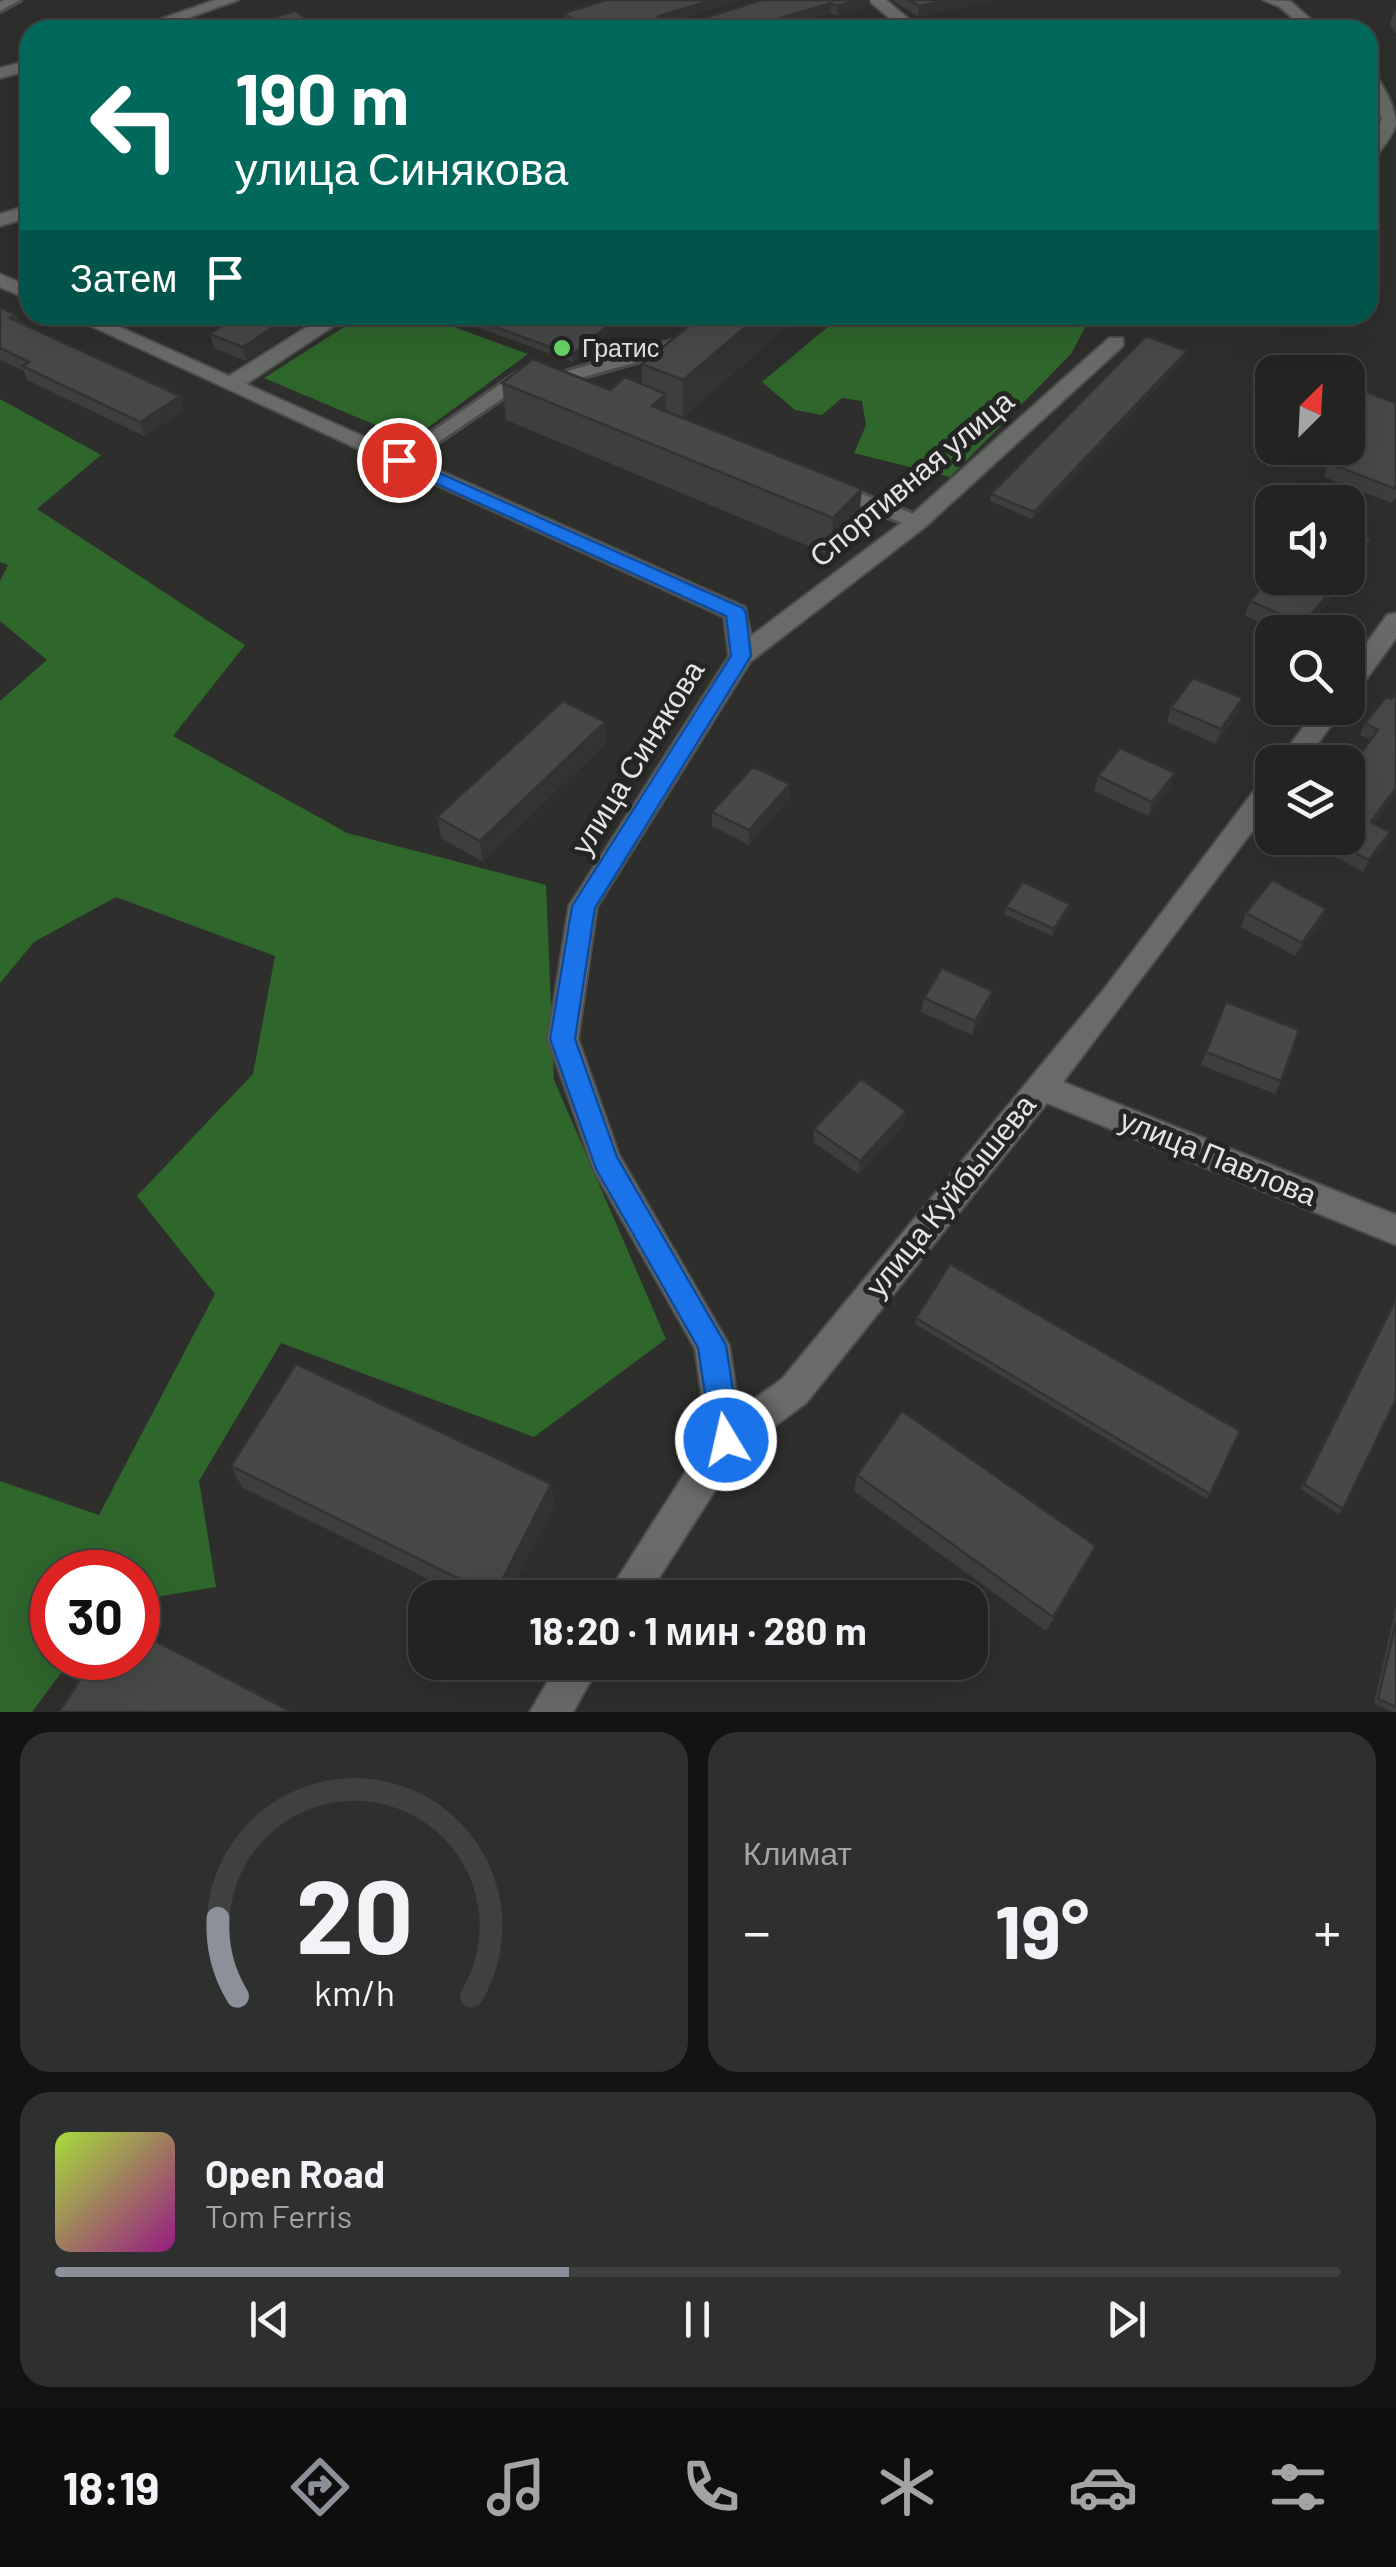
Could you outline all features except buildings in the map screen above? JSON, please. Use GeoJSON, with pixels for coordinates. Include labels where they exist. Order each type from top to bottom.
{"type":"FeatureCollection","features":[{"type":"Feature","properties":{"kind":"street"},"geometry":{"type":"LineString","coordinates":[[169,20],[230,0]]}},
{"type":"Feature","properties":{"kind":"street"},"geometry":{"type":"LineString","coordinates":[[876,0],[901,20]]}},
{"type":"Feature","properties":{"kind":"street"},"geometry":{"type":"LineString","coordinates":[[1271,0],[1285,4],[1303,20]]}},
{"type":"Feature","properties":{"kind":"street"},"geometry":{"type":"LineString","coordinates":[[1378,94],[1391,119],[1378,139]]}},
{"type":"Feature","properties":{"kind":"street","name":"улица Синякова"},"geometry":{"type":"LineString","coordinates":[[99,325],[736,613],[741,656],[583,906],[563,1039],[605,1160],[712,1345],[726,1440]]}},
{"type":"Feature","properties":{"kind":"street"},"geometry":{"type":"LineString","coordinates":[[231,384],[324,325]]}},
{"type":"Feature","properties":{"kind":"street","name":"Спортивная улица"},"geometry":{"type":"LineString","coordinates":[[741,656],[917,522],[1116,342]]}},
{"type":"Feature","properties":{"kind":"street"},"geometry":{"type":"LineString","coordinates":[[1365,663],[1396,621]]}},
{"type":"Feature","properties":{"kind":"street"},"geometry":{"type":"LineString","coordinates":[[1303,745],[1318,725]]}},
{"type":"Feature","properties":{"kind":"street","name":"улица Куйбышева"},"geometry":{"type":"LineString","coordinates":[[636,1580],[726,1440],[794,1391],[1115,996],[1255,809]]}},
{"type":"Feature","properties":{"kind":"street","name":"улица Павлова"},"geometry":{"type":"LineString","coordinates":[[1039,1086],[1396,1230]]}},
{"type":"Feature","properties":{"kind":"street"},"geometry":{"type":"LineString","coordinates":[[550,1712],[570,1680]]}},
{"type":"Feature","properties":{"kind":"lane"},"geometry":{"type":"LineString","coordinates":[[0,7],[14,0]]}},
{"type":"Feature","properties":{"kind":"lane"},"geometry":{"type":"LineString","coordinates":[[399,460],[524,376],[562,378],[681,344],[706,325]]}},
{"type":"Feature","properties":{"kind":"lane"},"geometry":{"type":"LineString","coordinates":[[562,378],[598,393]]}},
{"type":"Feature","properties":{"kind":"lane"},"geometry":{"type":"LineString","coordinates":[[810,479],[917,522]]}},
{"type":"Feature","properties":{"kind":"green space"},"geometry":{"type":"Polygon","coordinates":[[[347,325],[448,325],[528,354],[411,440],[264,378],[347,325]]]}},
{"type":"Feature","properties":{"kind":"green space"},"geometry":{"type":"Polygon","coordinates":[[[830,325],[1086,325],[1071,354],[950,477],[854,453],[866,425],[862,401],[842,398],[822,415],[795,410],[762,382],[830,325]]]}},
{"type":"Feature","properties":{"kind":"green space"},"geometry":{"type":"Polygon","coordinates":[[[0,399],[101,455],[37,509],[245,645],[173,736],[347,833],[546,885],[554,1080],[666,1339],[534,1437],[281,1343],[199,1481],[216,1587],[160,1596],[160,1550],[30,1550],[30,1680],[56,1680],[32,1712],[0,1712],[0,1481],[99,1515],[215,1294],[137,1196],[253,1074],[275,956],[116,897],[34,942],[0,983],[0,701],[47,660],[0,621],[0,581],[8,565],[0,562],[0,399]]]}},
{"type":"Feature","properties":{"kind":"place","name":"Гратис"},"geometry":{"type":"Point","coordinates":[562,348]}},
{"type":"Feature","properties":{"kind":"route"},"geometry":{"type":"LineString","coordinates":[[399,460],[736,613],[741,656],[583,906],[563,1039],[605,1160],[712,1345],[726,1440]]}}]}
